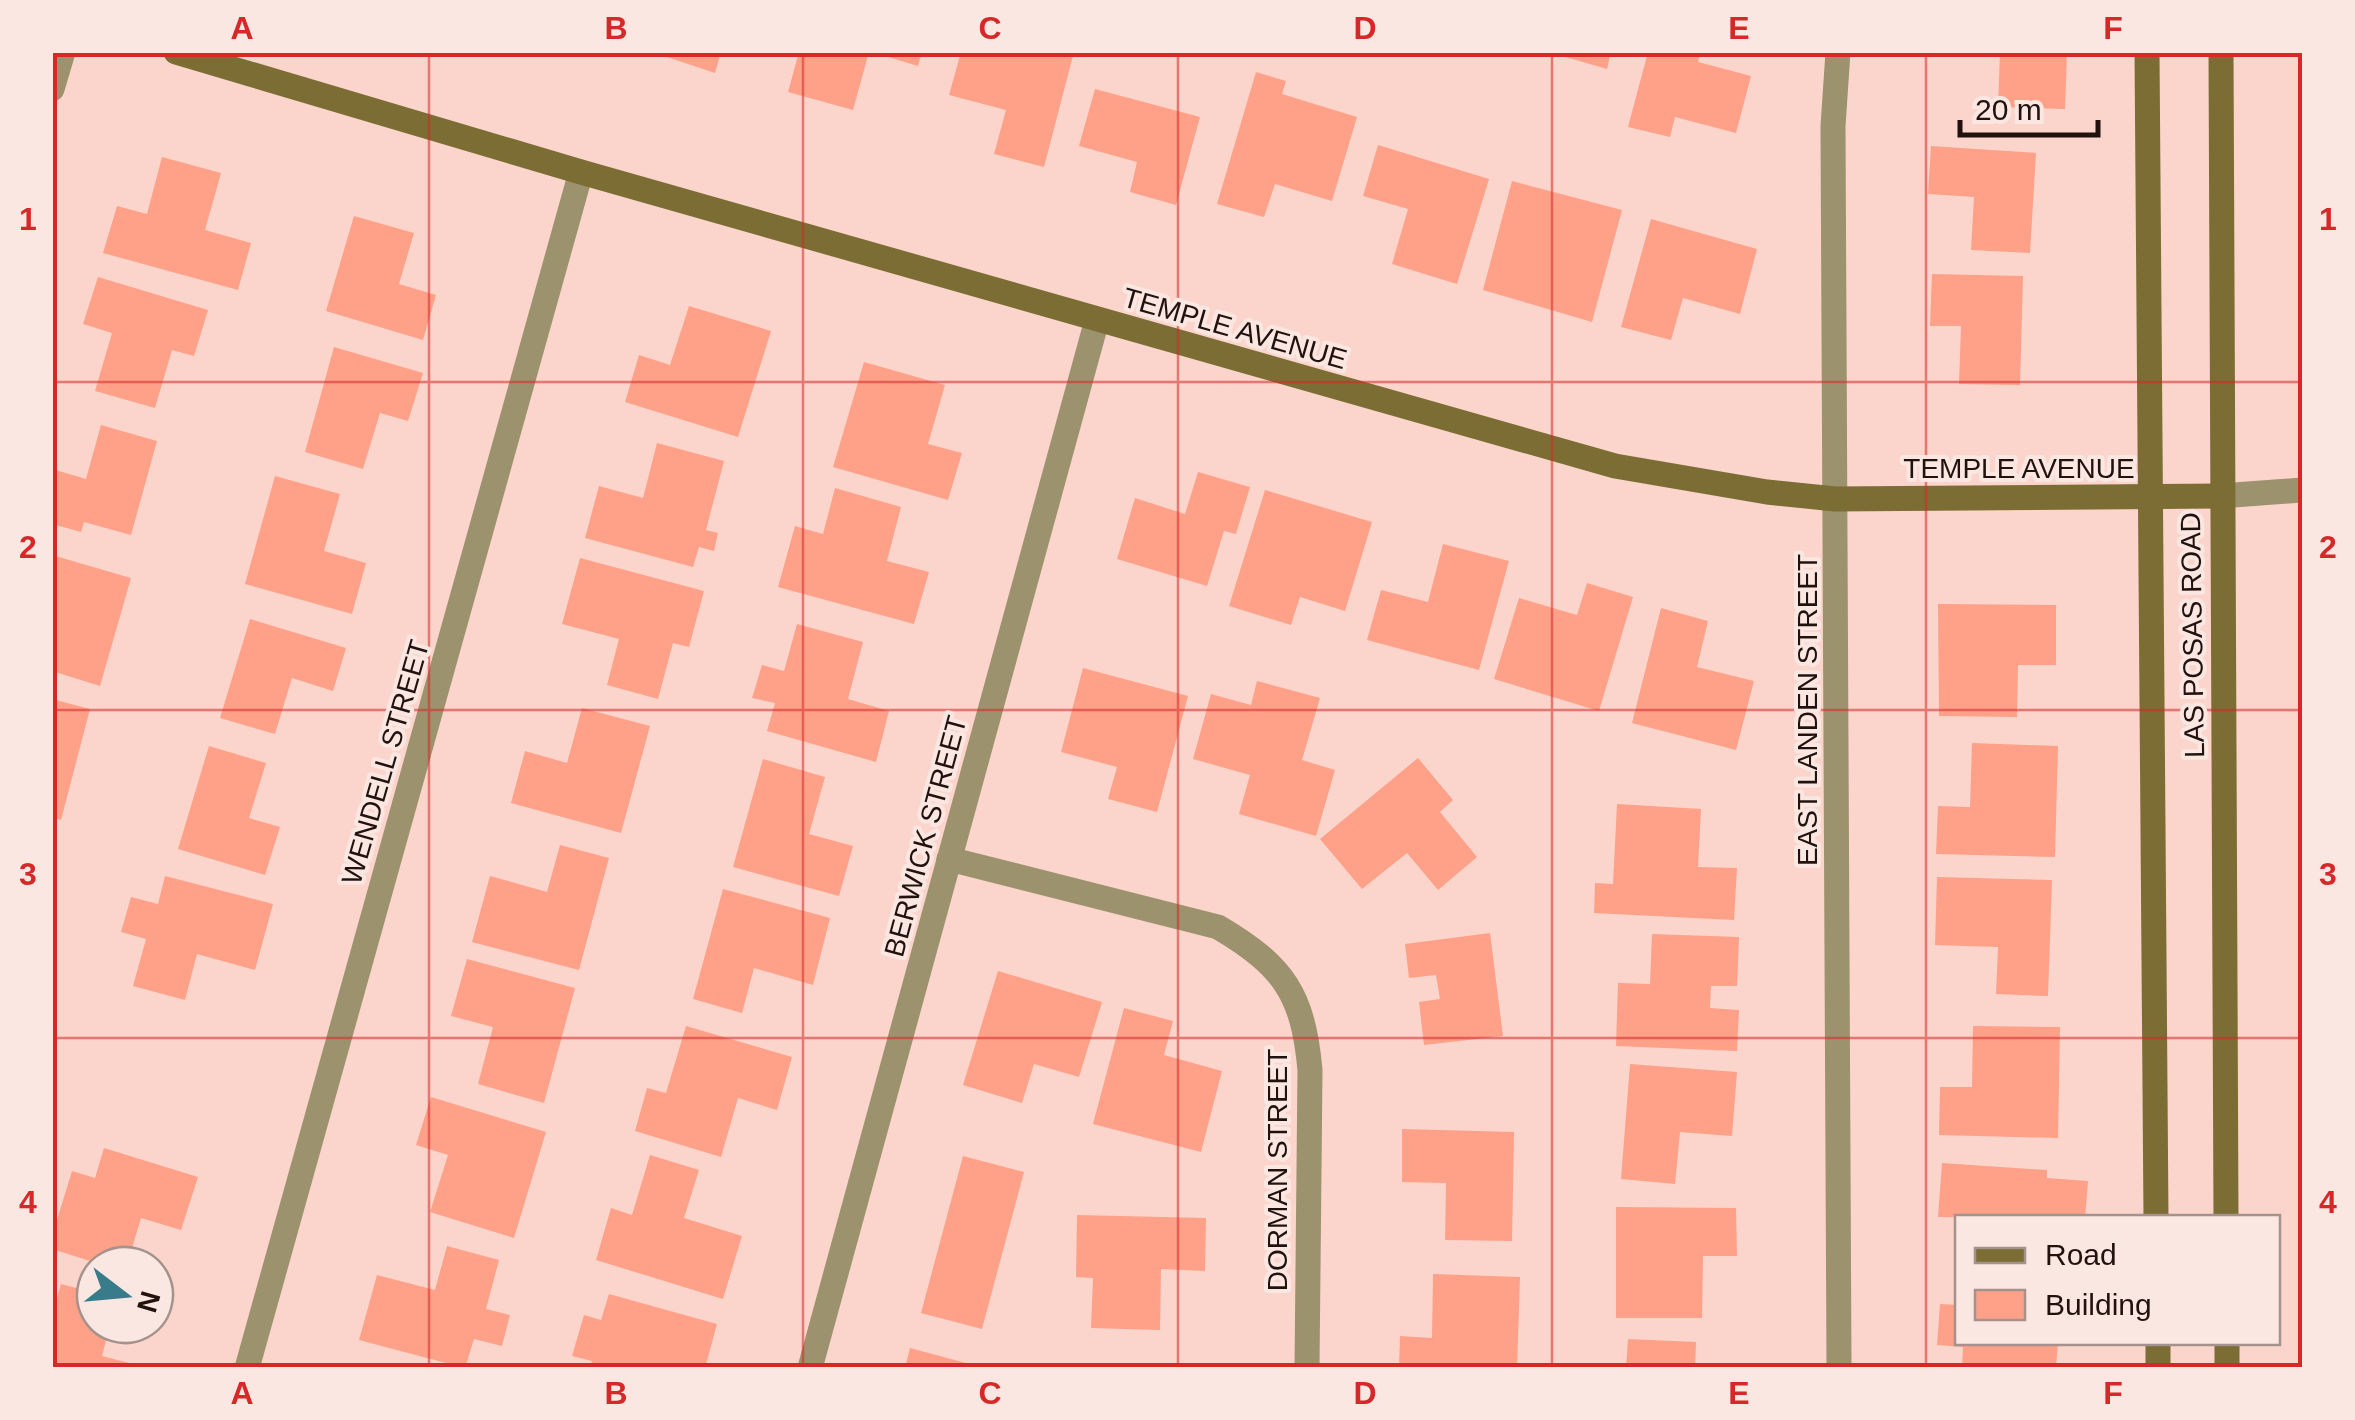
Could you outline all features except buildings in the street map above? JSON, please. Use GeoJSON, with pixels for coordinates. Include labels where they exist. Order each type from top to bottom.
{"type":"FeatureCollection","features":[{"type":"Feature","properties":{"kind":"main road","name":"TEMPLE AVENUE"},"geometry":{"type":"LineString","coordinates":[[176,52],[581,172],[1615,466],[1767,492],[1835,498],[2220,496]]}},
{"type":"Feature","properties":{"kind":"main road","name":"LAS POSAS ROAD"},"geometry":{"type":"LineString","coordinates":[[2146,52],[2156,1215]]}},
{"type":"Feature","properties":{"kind":"main road","name":"LAS POSAS ROAD"},"geometry":{"type":"LineString","coordinates":[[2221,52],[2226,1215]]}},
{"type":"Feature","properties":{"kind":"street"},"geometry":{"type":"LineString","coordinates":[[52,89],[63,52]]}},
{"type":"Feature","properties":{"kind":"street","name":"EAST LANDEN STREET"},"geometry":{"type":"LineString","coordinates":[[1838,52],[1834,126],[1839,1368]]}},
{"type":"Feature","properties":{"kind":"street","name":"WENDELL STREET"},"geometry":{"type":"LineString","coordinates":[[247,1368],[581,172]]}},
{"type":"Feature","properties":{"kind":"street","name":"BERWICK STREET"},"geometry":{"type":"LineString","coordinates":[[810,1368],[1097,320]]}},
{"type":"Feature","properties":{"kind":"street","name":"TEMPLE AVENUE"},"geometry":{"type":"LineString","coordinates":[[2220,496],[2302,490]]}},
{"type":"Feature","properties":{"kind":"street","name":"DORMAN STREET"},"geometry":{"type":"LineString","coordinates":[[949,860],[1218,927],[1258,950],[1288,985],[1306,1026],[1310,1070],[1307,1368]]}}]}
